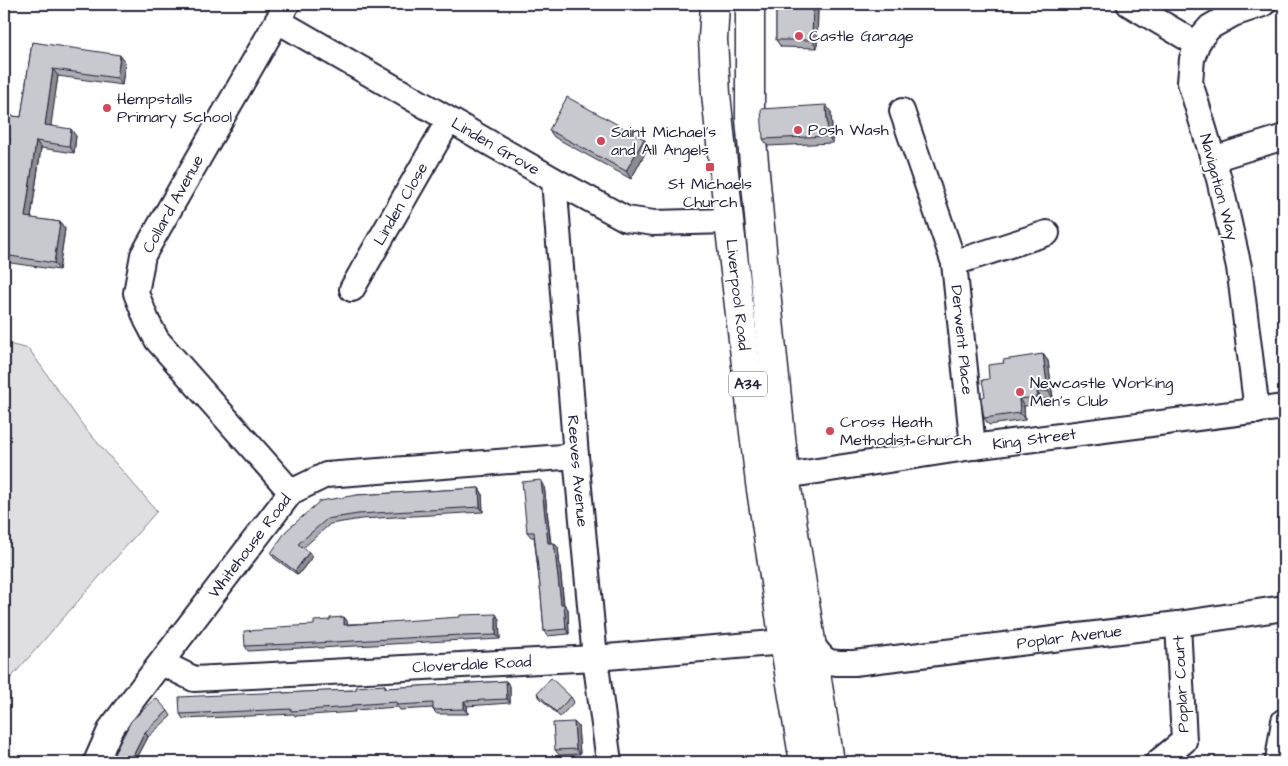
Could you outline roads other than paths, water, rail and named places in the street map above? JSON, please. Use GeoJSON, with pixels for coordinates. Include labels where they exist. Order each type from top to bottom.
{"type":"FeatureCollection","features":[{"type":"Feature","properties":{"kind":"highway","name":"Liverpool Road"},"geometry":{"type":"LineString","coordinates":[[715,4],[713,39],[716,94],[729,221],[760,483],[804,762]]}},
{"type":"Feature","properties":{"kind":"highway","name":"Liverpool Road"},"geometry":{"type":"LineString","coordinates":[[745,9],[750,119],[785,476],[830,762]]}},
{"type":"Feature","properties":{"kind":"street"},"geometry":{"type":"LineString","coordinates":[[1129,4],[1197,44]]}},
{"type":"Feature","properties":{"kind":"street","name":"Navigation Way"},"geometry":{"type":"LineString","coordinates":[[1257,411],[1239,267],[1219,179],[1190,82],[1192,59],[1202,36],[1210,27],[1233,14],[1259,4]]}},
{"type":"Feature","properties":{"kind":"street","name":"Linden Grove"},"geometry":{"type":"LineString","coordinates":[[282,12],[449,120],[626,219],[654,223],[729,221]]}},
{"type":"Feature","properties":{"kind":"street","name":"Collard Avenue"},"geometry":{"type":"LineString","coordinates":[[282,12],[143,255],[136,292],[147,321],[157,340],[291,492]]}},
{"type":"Feature","properties":{"kind":"street","name":"Derwent Place"},"geometry":{"type":"LineString","coordinates":[[902,111],[954,263],[973,447]]}},
{"type":"Feature","properties":{"kind":"street","name":"Linden Close"},"geometry":{"type":"LineString","coordinates":[[352,289],[449,120]]}},
{"type":"Feature","properties":{"kind":"street"},"geometry":{"type":"LineString","coordinates":[[1213,160],[1284,137]]}},
{"type":"Feature","properties":{"kind":"street","name":"Reeves Avenue"},"geometry":{"type":"LineString","coordinates":[[554,180],[576,456],[595,658],[609,762]]}},
{"type":"Feature","properties":{"kind":"street","name":"Derwent Place"},"geometry":{"type":"LineString","coordinates":[[954,263],[1047,233]]}},
{"type":"Feature","properties":{"kind":"street","name":"King Street"},"geometry":{"type":"LineString","coordinates":[[785,476],[973,447],[1284,407]]}},
{"type":"Feature","properties":{"kind":"street","name":"Whitehouse Road"},"geometry":{"type":"LineString","coordinates":[[96,762],[111,728],[291,492],[326,475],[576,456]]}},
{"type":"Feature","properties":{"kind":"street","name":"Poplar Avenue"},"geometry":{"type":"LineString","coordinates":[[811,643],[821,657],[830,663],[854,663],[1178,624],[1284,608]]}},
{"type":"Feature","properties":{"kind":"street","name":"Poplar Court"},"geometry":{"type":"LineString","coordinates":[[1158,762],[1184,741],[1178,624]]}},
{"type":"Feature","properties":{"kind":"street","name":"Cloverdale Road"},"geometry":{"type":"LineString","coordinates":[[162,663],[194,679],[595,658],[784,642]]}},
{"type":"Feature","properties":{"kind":"street"},"geometry":{"type":"LineString","coordinates":[[1278,760],[1284,721]]}},
{"type":"Feature","properties":{"kind":"place","name":"Castle Garage"},"geometry":{"type":"Point","coordinates":[799,36]}},
{"type":"Feature","properties":{"kind":"place","name":"Hempstalls Primary School"},"geometry":{"type":"Point","coordinates":[107,108]}},
{"type":"Feature","properties":{"kind":"place","name":"Posh Wash"},"geometry":{"type":"Point","coordinates":[798,130]}},
{"type":"Feature","properties":{"kind":"place","name":"Saint Michael's and All Angels"},"geometry":{"type":"Point","coordinates":[601,141]}},
{"type":"Feature","properties":{"kind":"place","name":"St Michaels Church"},"geometry":{"type":"Point","coordinates":[710,167]}},
{"type":"Feature","properties":{"kind":"place","name":"Newcastle Working Men's Club"},"geometry":{"type":"Point","coordinates":[1020,392]}},
{"type":"Feature","properties":{"kind":"place","name":"Cross Heath Methodist Church"},"geometry":{"type":"Point","coordinates":[830,431]}}]}
